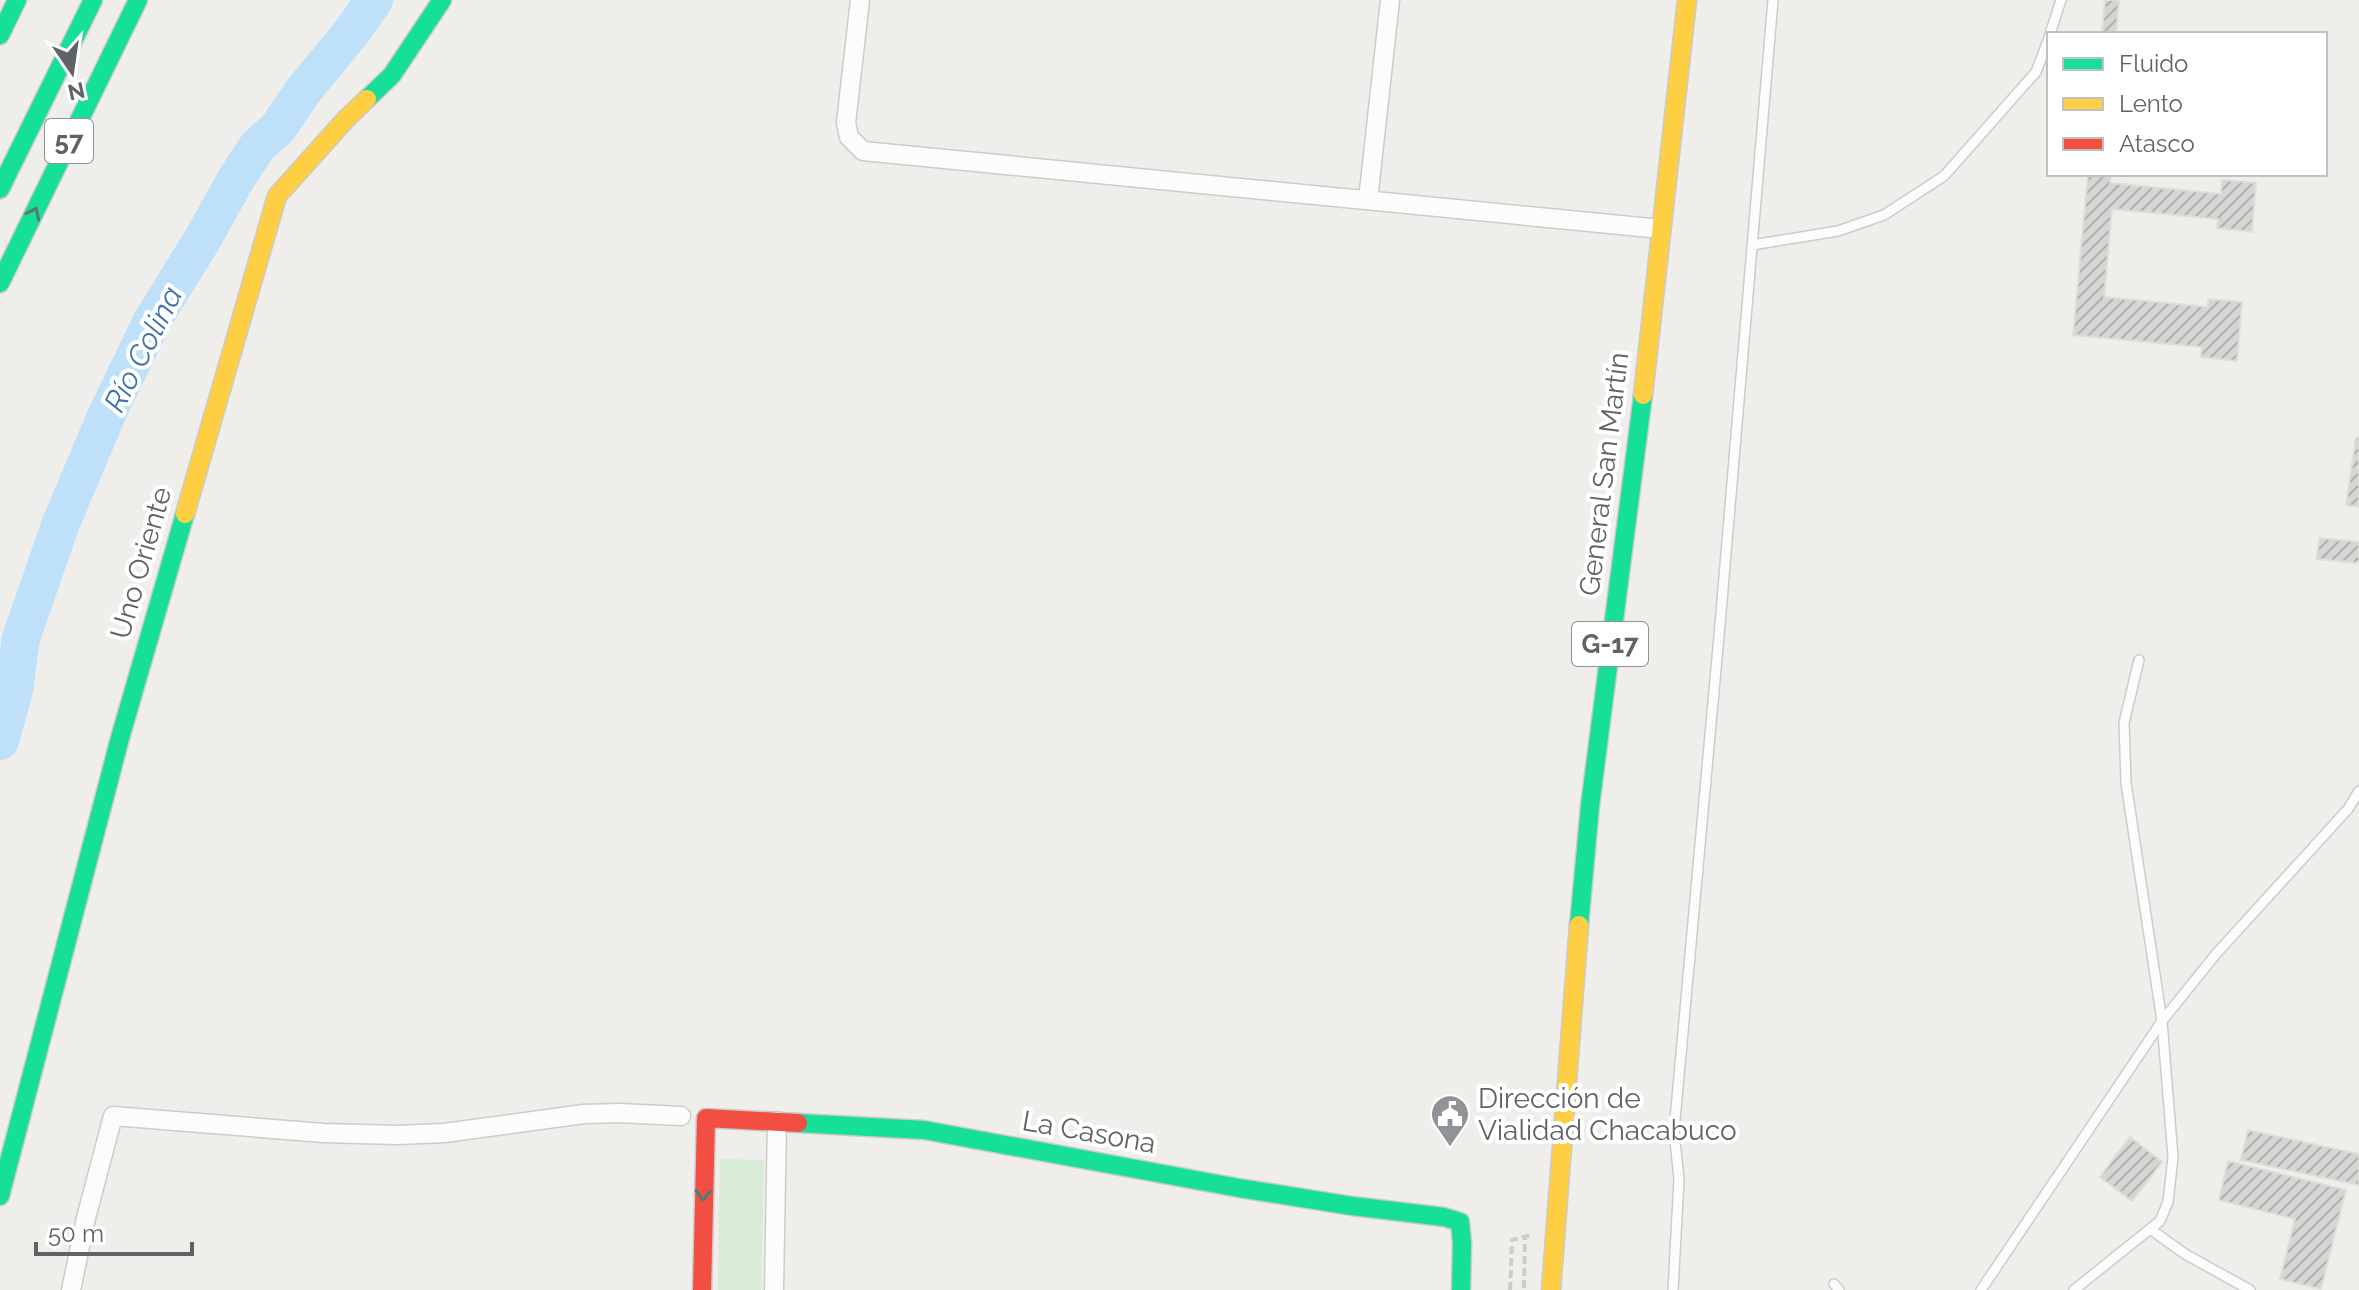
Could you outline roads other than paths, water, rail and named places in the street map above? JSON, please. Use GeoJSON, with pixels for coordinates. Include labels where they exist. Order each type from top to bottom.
{"type":"FeatureCollection","features":[{"type":"Feature","properties":{"kind":"main road"},"geometry":{"type":"LineString","coordinates":[[0,35],[17,0]]}},
{"type":"Feature","properties":{"kind":"main road","name":"57"},"geometry":{"type":"LineString","coordinates":[[0,189],[93,0]]}},
{"type":"Feature","properties":{"kind":"main road","name":"57"},"geometry":{"type":"LineString","coordinates":[[0,283],[138,0]]}},
{"type":"Feature","properties":{"kind":"main road","name":"Uno Oriente"},"geometry":{"type":"LineString","coordinates":[[0,1196],[120,738],[277,196],[346,119],[392,75],[442,0]]}},
{"type":"Feature","properties":{"kind":"main road","name":"General San Martín"},"geometry":{"type":"LineString","coordinates":[[1551,1290],[1570,1018],[1588,821],[1651,332],[1687,0]]}},
{"type":"Feature","properties":{"kind":"main road","name":"La Casona"},"geometry":{"type":"LineString","coordinates":[[702,1290],[706,1118],[924,1130],[1253,1190],[1444,1217],[1460,1222],[1461,1290]]}},
{"type":"Feature","properties":{"kind":"street"},"geometry":{"type":"LineString","coordinates":[[860,0],[846,123],[849,137],[863,151],[1661,229]]}},
{"type":"Feature","properties":{"kind":"street"},"geometry":{"type":"LineString","coordinates":[[1368,200],[1390,0]]}},
{"type":"Feature","properties":{"kind":"street"},"geometry":{"type":"LineString","coordinates":[[71,1290],[113,1116],[323,1133],[397,1135],[444,1133],[584,1114],[681,1116]]}},
{"type":"Feature","properties":{"kind":"street"},"geometry":{"type":"LineString","coordinates":[[774,1290],[777,1121]]}},
{"type":"Feature","properties":{"kind":"lane"},"geometry":{"type":"LineString","coordinates":[[1673,1290],[1679,1179],[1674,1131],[1773,0]]}},
{"type":"Feature","properties":{"kind":"lane"},"geometry":{"type":"LineString","coordinates":[[2051,32],[2061,0]]}},
{"type":"Feature","properties":{"kind":"lane"},"geometry":{"type":"LineString","coordinates":[[1752,245],[1838,231],[1884,215],[1944,176],[2036,72],[2047,44]]}},
{"type":"Feature","properties":{"kind":"lane"},"geometry":{"type":"LineString","coordinates":[[2074,1290],[2160,1221],[2168,1202],[2173,1157],[2162,1021],[2126,783],[2124,723],[2139,660]]}},
{"type":"Feature","properties":{"kind":"lane"},"geometry":{"type":"LineString","coordinates":[[1981,1290],[2162,1021],[2216,954],[2348,809],[2359,791]]}},
{"type":"Feature","properties":{"kind":"lane"},"geometry":{"type":"LineString","coordinates":[[2150,1229],[2185,1254],[2250,1290]]}},
{"type":"Feature","properties":{"kind":"waterway","name":"Río Colina"},"geometry":{"type":"LineString","coordinates":[[0,741],[14,690],[21,638],[61,523],[107,414],[152,321],[257,147],[278,128],[374,0]]}},
{"type":"Feature","properties":{"kind":"place","name":"Dirección de Vialidad Chacabuco"},"geometry":{"type":"Point","coordinates":[1450,1148]}}]}
